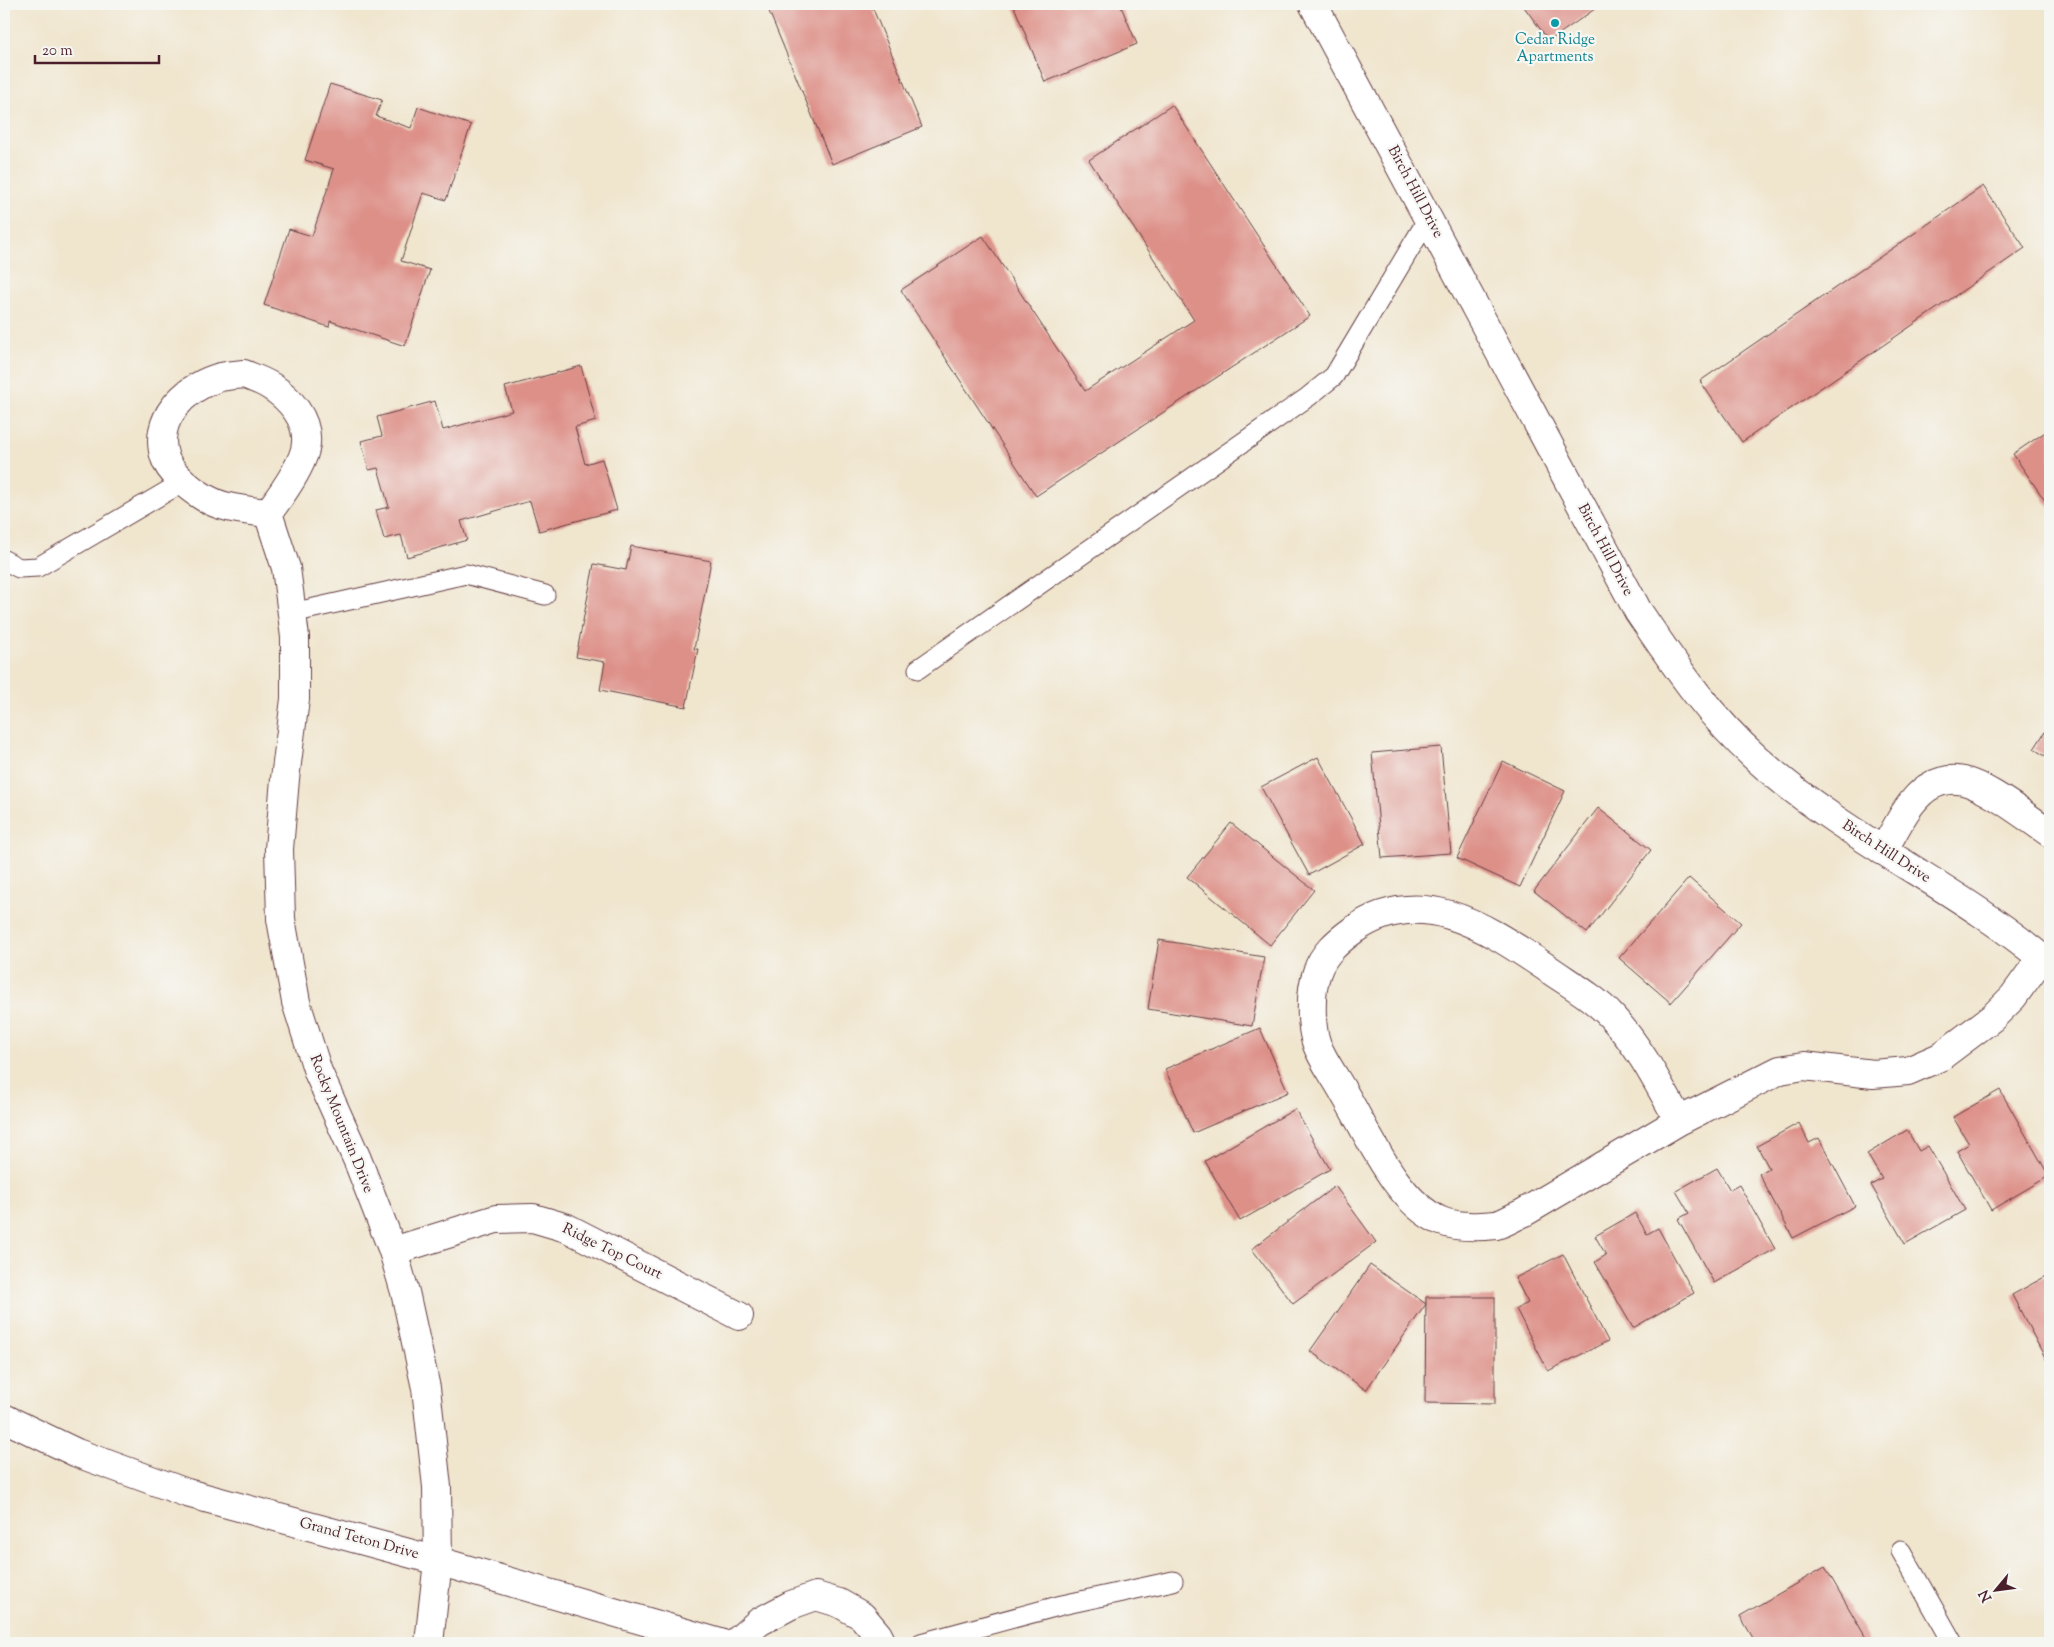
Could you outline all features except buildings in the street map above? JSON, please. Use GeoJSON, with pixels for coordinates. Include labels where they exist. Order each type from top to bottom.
{"type":"FeatureCollection","features":[{"type":"Feature","properties":{"kind":"street","name":"Birch Hill Drive"},"geometry":{"type":"LineString","coordinates":[[1313,4],[1429,217],[1638,612],[1690,687],[1723,725],[1757,759],[1832,818],[1966,902],[2046,961]]}},
{"type":"Feature","properties":{"kind":"street"},"geometry":{"type":"LineString","coordinates":[[244,374],[272,386],[292,403],[302,418],[306,443],[296,472],[268,513],[222,506],[202,497],[183,482],[165,460],[161,440],[165,420],[178,402],[196,389],[218,378],[244,374]]}},
{"type":"Feature","properties":{"kind":"street","name":"Rocky Mountain Drive"},"geometry":{"type":"LineString","coordinates":[[268,513],[286,568],[295,637],[295,699],[279,849],[281,918],[296,1002],[318,1072],[357,1159],[392,1251],[405,1292],[426,1388],[437,1486],[438,1561],[429,1643]]}},
{"type":"Feature","properties":{"kind":"street"},"geometry":{"type":"LineString","coordinates":[[1883,851],[1913,803],[1927,789],[1941,782],[1958,780],[1985,789],[2050,833]]}},
{"type":"Feature","properties":{"kind":"street"},"geometry":{"type":"LineString","coordinates":[[1680,1120],[1638,1050],[1611,1016],[1579,990],[1501,938],[1460,917],[1421,908],[1391,913],[1364,922],[1334,945],[1317,972],[1312,1007],[1317,1044],[1395,1181],[1415,1205],[1441,1221],[1472,1226],[1497,1224],[1523,1213],[1680,1120],[1780,1070],[1804,1066],[1873,1074],[1908,1071],[1940,1058],[1992,1018],[2046,961]]}},
{"type":"Feature","properties":{"kind":"street","name":"Ridge Top Court"},"geometry":{"type":"LineString","coordinates":[[392,1251],[496,1219],[533,1218],[566,1228],[739,1316]]}},
{"type":"Feature","properties":{"kind":"street","name":"Grand Teton Drive"},"geometry":{"type":"LineString","coordinates":[[4,1418],[78,1453],[187,1493],[438,1561],[719,1643],[791,1605],[816,1596],[839,1603],[862,1616],[878,1635],[882,1643]]}},
{"type":"Feature","properties":{"kind":"lane"},"geometry":{"type":"LineString","coordinates":[[918,669],[1308,397],[1334,376],[1429,217]]}},
{"type":"Feature","properties":{"kind":"lane"},"geometry":{"type":"LineString","coordinates":[[4,560],[19,568],[38,567],[183,482]]}},
{"type":"Feature","properties":{"kind":"lane"},"geometry":{"type":"LineString","coordinates":[[292,613],[466,574],[545,595]]}},
{"type":"Feature","properties":{"kind":"lane"},"geometry":{"type":"LineString","coordinates":[[1901,1551],[1953,1643]]}},
{"type":"Feature","properties":{"kind":"lane"},"geometry":{"type":"LineString","coordinates":[[921,1643],[1062,1605],[1173,1581]]}},
{"type":"Feature","properties":{"kind":"place","name":"Cedar Ridge Apartments"},"geometry":{"type":"Point","coordinates":[1555,23]}}]}
